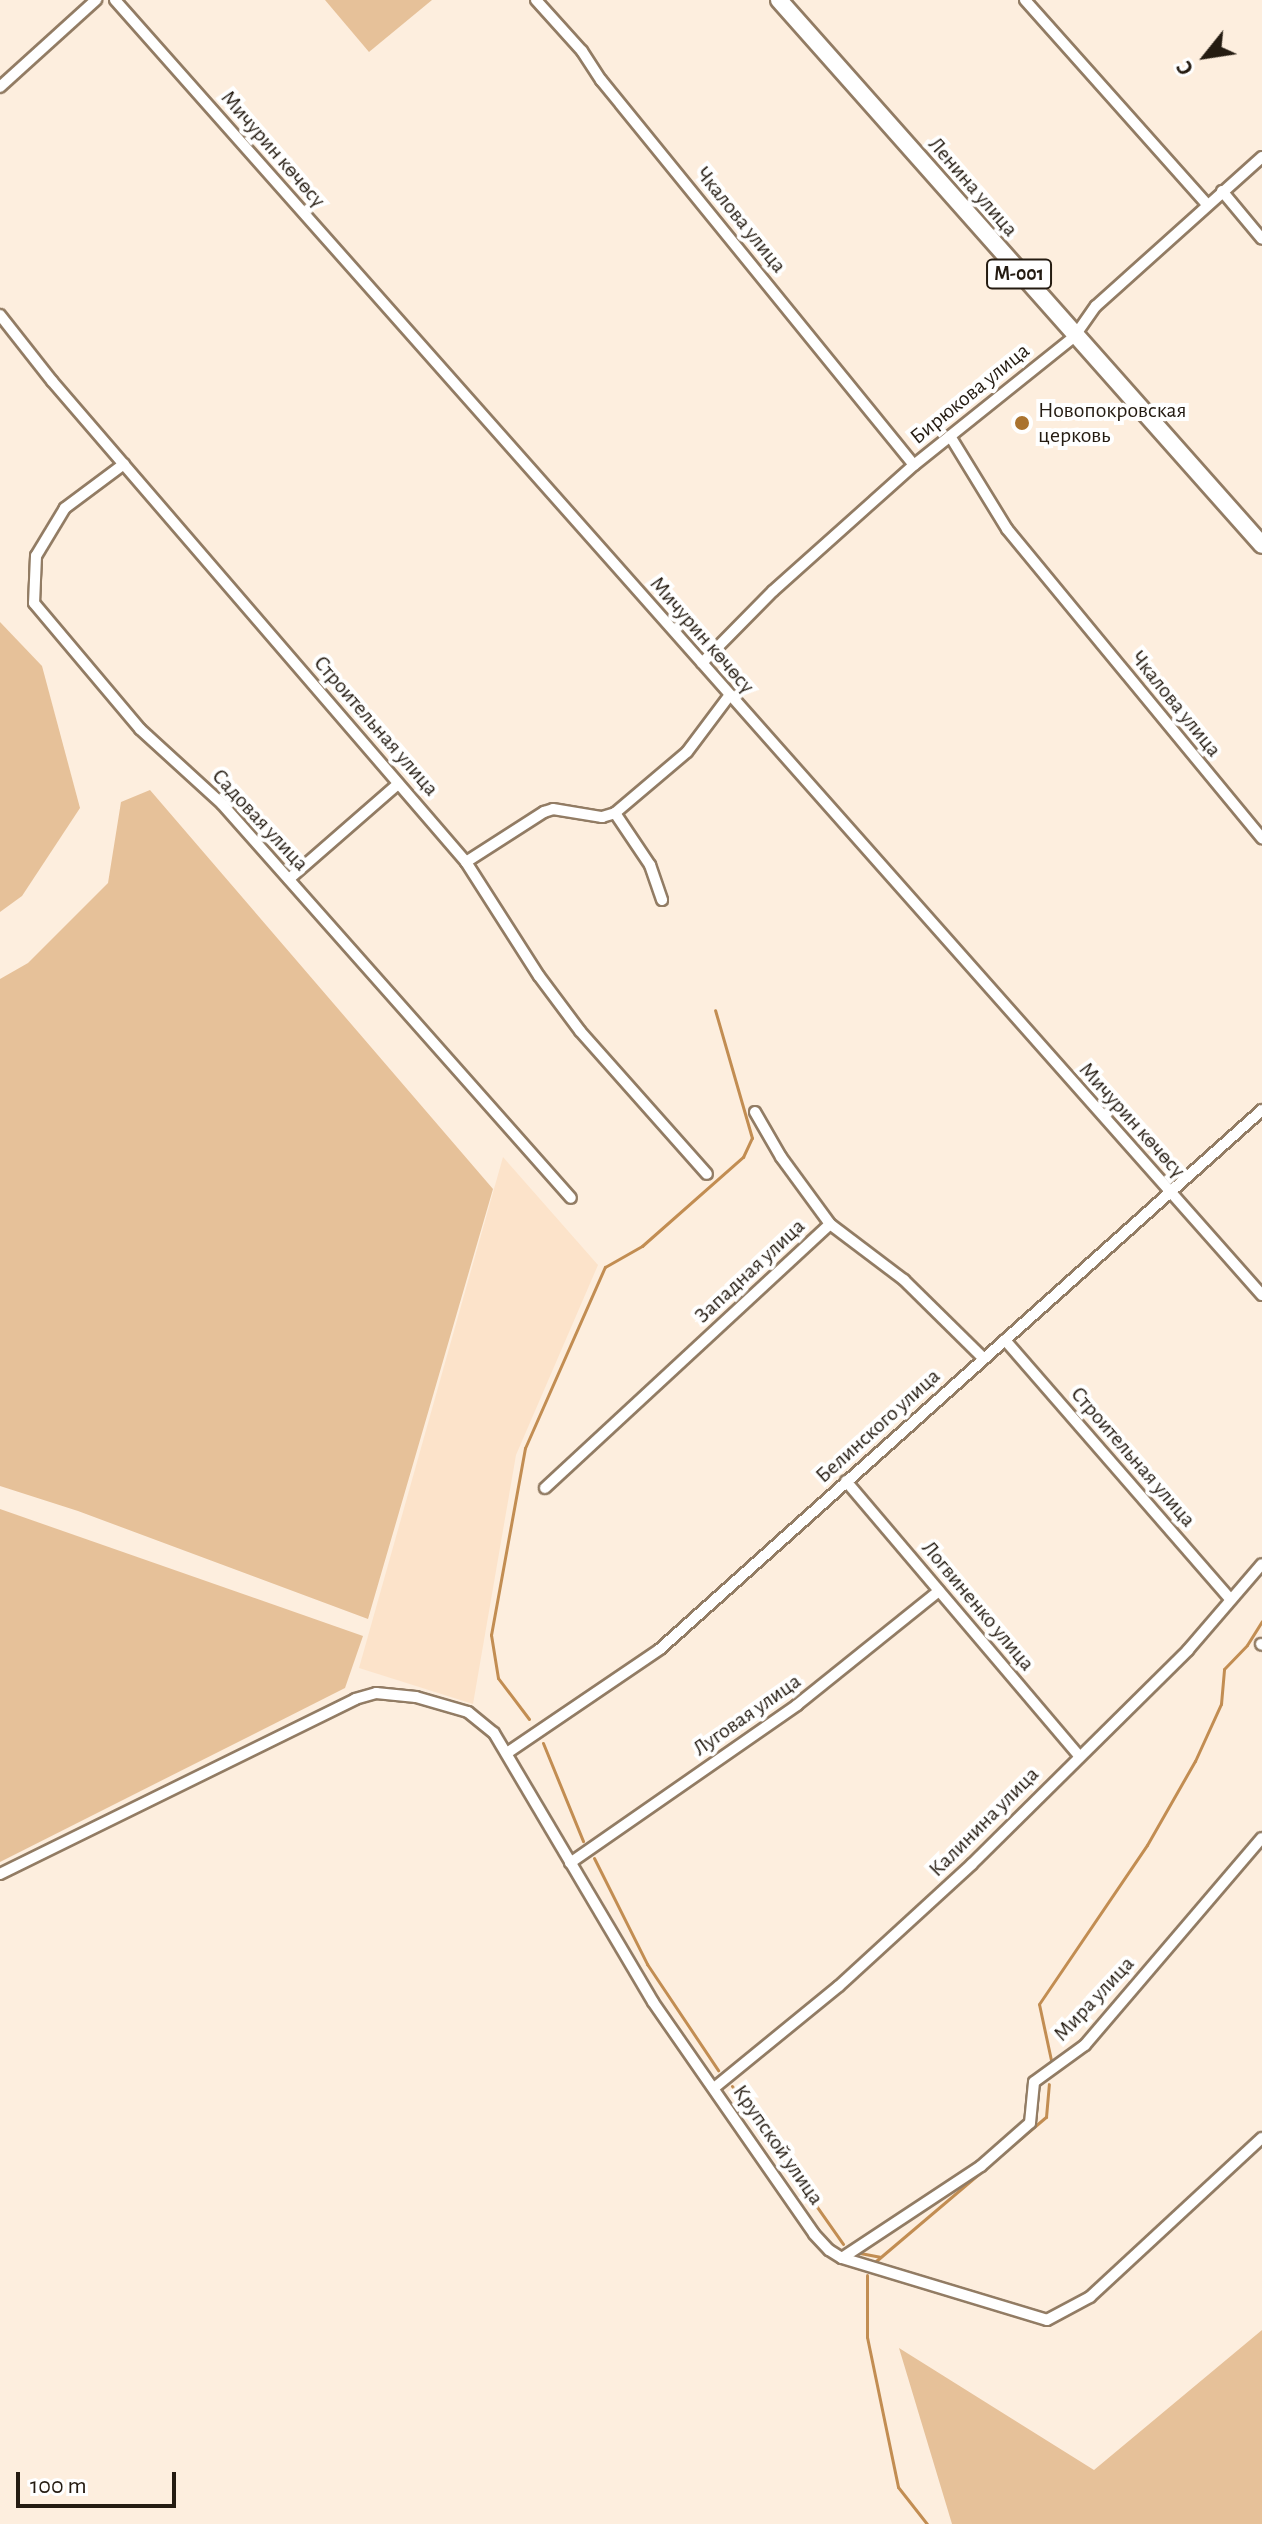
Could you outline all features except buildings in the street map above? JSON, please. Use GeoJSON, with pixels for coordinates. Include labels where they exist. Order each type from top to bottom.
{"type":"FeatureCollection","features":[{"type":"Feature","properties":{"kind":"main road","name":"Ленина улица"},"geometry":{"type":"LineString","coordinates":[[779,0],[1074,337],[1262,545]]}},
{"type":"Feature","properties":{"kind":"street"},"geometry":{"type":"LineString","coordinates":[[0,87],[96,0]]}},
{"type":"Feature","properties":{"kind":"street","name":"Мичурин көчөсү"},"geometry":{"type":"LineString","coordinates":[[115,0],[1262,1295]]}},
{"type":"Feature","properties":{"kind":"street","name":"Чкалова улица"},"geometry":{"type":"LineString","coordinates":[[536,0],[582,51],[601,80],[914,465]]}},
{"type":"Feature","properties":{"kind":"street"},"geometry":{"type":"LineString","coordinates":[[1025,0],[1207,204]]}},
{"type":"Feature","properties":{"kind":"street","name":"Бирюкова улица"},"geometry":{"type":"LineString","coordinates":[[702,663],[773,591],[914,465],[1074,337],[1096,306],[1262,157]]}},
{"type":"Feature","properties":{"kind":"street"},"geometry":{"type":"LineString","coordinates":[[1222,191],[1262,239]]}},
{"type":"Feature","properties":{"kind":"street","name":"Строительная улица"},"geometry":{"type":"LineString","coordinates":[[0,315],[466,862],[539,976],[580,1031],[707,1174]]}},
{"type":"Feature","properties":{"kind":"street","name":"Чкалова улица"},"geometry":{"type":"LineString","coordinates":[[950,436],[1007,529],[1262,838]]}},
{"type":"Feature","properties":{"kind":"street","name":"Садовая улица"},"geometry":{"type":"LineString","coordinates":[[124,464],[65,508],[36,556],[34,603],[140,729],[222,804],[571,1198]]}},
{"type":"Feature","properties":{"kind":"street"},"geometry":{"type":"LineString","coordinates":[[466,862],[553,809],[602,817],[615,813],[687,752],[729,696]]}},
{"type":"Feature","properties":{"kind":"street"},"geometry":{"type":"LineString","coordinates":[[289,879],[398,784]]}},
{"type":"Feature","properties":{"kind":"street"},"geometry":{"type":"LineString","coordinates":[[615,813],[650,865],[662,900]]}},
{"type":"Feature","properties":{"kind":"street","name":"Белинского улица"},"geometry":{"type":"LineString","coordinates":[[507,1753],[660,1649],[1262,1110]]}},
{"type":"Feature","properties":{"kind":"street"},"geometry":{"type":"LineString","coordinates":[[755,1112],[781,1157],[830,1224]]}},
{"type":"Feature","properties":{"kind":"street","name":"Западная улица"},"geometry":{"type":"LineString","coordinates":[[545,1488],[830,1224],[904,1280],[984,1359]]}},
{"type":"Feature","properties":{"kind":"street","name":"Строительная улица"},"geometry":{"type":"LineString","coordinates":[[1005,1340],[1231,1600]]}},
{"type":"Feature","properties":{"kind":"street","name":"Логвиненко улица"},"geometry":{"type":"LineString","coordinates":[[846,1481],[1079,1756]]}},
{"type":"Feature","properties":{"kind":"street","name":"Калинина улица"},"geometry":{"type":"LineString","coordinates":[[714,2088],[839,1986],[972,1864],[1188,1650],[1262,1564]]}},
{"type":"Feature","properties":{"kind":"street","name":"Луговая улица"},"geometry":{"type":"LineString","coordinates":[[570,1863],[797,1705],[939,1591]]}},
{"type":"Feature","properties":{"kind":"street","name":"Крупской улица"},"geometry":{"type":"LineString","coordinates":[[0,1874],[314,1718],[376,1693],[416,1697],[468,1712],[494,1733],[653,2002],[814,2234],[842,2258],[1047,2320],[1090,2297],[1262,2138]]}},
{"type":"Feature","properties":{"kind":"street","name":"Мира улица"},"geometry":{"type":"LineString","coordinates":[[842,2258],[981,2166],[1030,2123],[1034,2082],[1085,2045],[1262,1838]]}},
{"type":"Feature","properties":{"kind":"shaded area"},"geometry":{"type":"Polygon","coordinates":[[[325,0],[432,0],[369,52],[325,0]]]}},
{"type":"Feature","properties":{"kind":"shaded area"},"geometry":{"type":"Polygon","coordinates":[[[0,622],[42,666],[80,808],[22,896],[0,912],[0,622]]]}},
{"type":"Feature","properties":{"kind":"shaded area"},"geometry":{"type":"Polygon","coordinates":[[[150,790],[493,1189],[368,1619],[78,1511],[0,1486],[0,979],[28,963],[108,883],[121,802],[150,790]]]}},
{"type":"Feature","properties":{"kind":"shaded area"},"geometry":{"type":"Polygon","coordinates":[[[503,1157],[598,1265],[516,1455],[473,1704],[359,1668],[503,1157]]]}},
{"type":"Feature","properties":{"kind":"shaded area"},"geometry":{"type":"Polygon","coordinates":[[[0,1509],[363,1636],[345,1688],[0,1862],[0,1509]]]}},
{"type":"Feature","properties":{"kind":"shaded area"},"geometry":{"type":"Polygon","coordinates":[[[1262,2330],[1262,2524],[952,2524],[899,2348],[1094,2470],[1262,2330]]]}},
{"type":"Feature","properties":{"kind":"waterway"},"geometry":{"type":"LineString","coordinates":[[529,1719],[498,1678],[491,1635],[525,1448],[605,1267],[642,1246],[743,1157],[752,1138],[715,1010]]}},
{"type":"Feature","properties":{"kind":"waterway"},"geometry":{"type":"LineString","coordinates":[[1051,2060],[1039,2004],[1147,1845],[1195,1761],[1221,1704],[1224,1669],[1247,1645],[1262,1621]]}},
{"type":"Feature","properties":{"kind":"waterway"},"geometry":{"type":"LineString","coordinates":[[543,1743],[583,1841]]}},
{"type":"Feature","properties":{"kind":"waterway"},"geometry":{"type":"LineString","coordinates":[[594,1858],[647,1964],[718,2070]]}},
{"type":"Feature","properties":{"kind":"waterway"},"geometry":{"type":"LineString","coordinates":[[876,2261],[1046,2117],[1049,2084]]}},
{"type":"Feature","properties":{"kind":"waterway"},"geometry":{"type":"LineString","coordinates":[[732,2086],[843,2244]]}},
{"type":"Feature","properties":{"kind":"waterway"},"geometry":{"type":"LineString","coordinates":[[860,2253],[880,2257]]}},
{"type":"Feature","properties":{"kind":"waterway"},"geometry":{"type":"LineString","coordinates":[[867,2275],[867,2337],[898,2487],[927,2524]]}},
{"type":"Feature","properties":{"kind":"place","name":"Новопокровская церковь"},"geometry":{"type":"Point","coordinates":[1022,423]}}]}
